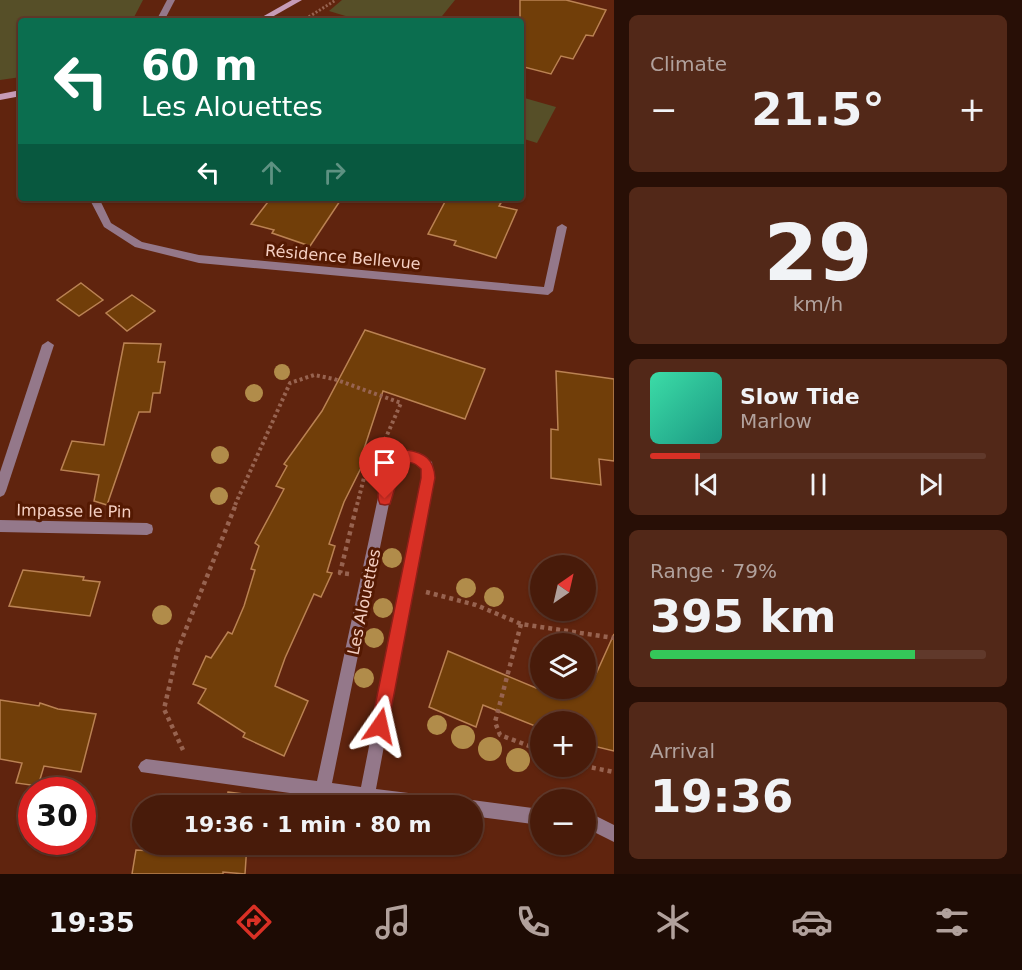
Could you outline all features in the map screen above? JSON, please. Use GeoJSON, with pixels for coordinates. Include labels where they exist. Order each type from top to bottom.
{"type":"FeatureCollection","features":[{"type":"Feature","properties":{"kind":"street"},"geometry":{"type":"LineString","coordinates":[[162,18],[171,0]]}},
{"type":"Feature","properties":{"kind":"street"},"geometry":{"type":"LineString","coordinates":[[265,18],[298,0]]}},
{"type":"Feature","properties":{"kind":"street"},"geometry":{"type":"LineString","coordinates":[[0,97],[18,94]]}},
{"type":"Feature","properties":{"kind":"street","name":"Résidence Bellevue"},"geometry":{"type":"LineString","coordinates":[[95,201],[107,225],[139,245],[199,259],[548,291],[562,227]]}},
{"type":"Feature","properties":{"kind":"street","name":"Impasse le Pin"},"geometry":{"type":"LineString","coordinates":[[0,491],[48,345]]}},
{"type":"Feature","properties":{"kind":"street","name":"Les Alouettes"},"geometry":{"type":"LineString","coordinates":[[323,790],[369,579],[388,479],[397,461],[407,456],[419,458],[428,466],[428,478],[367,795]]}},
{"type":"Feature","properties":{"kind":"street","name":"Impasse le Pin"},"geometry":{"type":"LineString","coordinates":[[0,526],[147,529]]}},
{"type":"Feature","properties":{"kind":"street"},"geometry":{"type":"LineString","coordinates":[[146,767],[367,795]]}},
{"type":"Feature","properties":{"kind":"street"},"geometry":{"type":"LineString","coordinates":[[483,809],[530,816]]}},
{"type":"Feature","properties":{"kind":"street"},"geometry":{"type":"LineString","coordinates":[[596,824],[614,834]]}},
{"type":"Feature","properties":{"kind":"path"},"geometry":{"type":"LineString","coordinates":[[307,18],[336,0]]}},
{"type":"Feature","properties":{"kind":"path"},"geometry":{"type":"LineString","coordinates":[[194,773],[164,709],[178,649],[238,498],[290,384],[314,375],[334,379],[401,402],[376,458],[366,470],[340,573],[369,579]]}},
{"type":"Feature","properties":{"kind":"path"},"geometry":{"type":"LineString","coordinates":[[406,587],[476,606],[521,624],[614,638]]}},
{"type":"Feature","properties":{"kind":"path"},"geometry":{"type":"LineString","coordinates":[[521,624],[495,722],[500,735],[530,746]]}},
{"type":"Feature","properties":{"kind":"path"},"geometry":{"type":"LineString","coordinates":[[596,768],[614,772]]}},
{"type":"Feature","properties":{"kind":"shaded area"},"geometry":{"type":"Polygon","coordinates":[[[0,0],[143,0],[134,18],[18,18],[18,77],[0,80],[0,0]]]}},
{"type":"Feature","properties":{"kind":"shaded area"},"geometry":{"type":"Polygon","coordinates":[[[342,0],[455,0],[440,18],[352,18],[329,11],[342,0]]]}},
{"type":"Feature","properties":{"kind":"shaded area"},"geometry":{"type":"Polygon","coordinates":[[[524,98],[556,107],[537,143],[524,139],[524,98]]]}},
{"type":"Feature","properties":{"kind":"building"},"geometry":{"type":"Polygon","coordinates":[[[520,0],[566,0],[606,10],[593,36],[586,35],[573,59],[561,56],[551,74],[524,67],[524,18],[520,18],[520,0]]]}},
{"type":"Feature","properties":{"kind":"building"},"geometry":{"type":"Polygon","coordinates":[[[269,201],[340,201],[310,246],[272,233],[274,230],[251,224],[269,201]]]}},
{"type":"Feature","properties":{"kind":"building"},"geometry":{"type":"Polygon","coordinates":[[[445,201],[494,201],[501,203],[499,206],[517,210],[496,258],[454,245],[456,241],[428,234],[445,201]]]}},
{"type":"Feature","properties":{"kind":"building"},"geometry":{"type":"Polygon","coordinates":[[[81,283],[103,300],[79,316],[57,300],[81,283]]]}},
{"type":"Feature","properties":{"kind":"building"},"geometry":{"type":"Polygon","coordinates":[[[132,295],[155,311],[127,331],[106,313],[132,295]]]}},
{"type":"Feature","properties":{"kind":"building"},"geometry":{"type":"Polygon","coordinates":[[[365,330],[485,369],[465,419],[383,391],[361,458],[365,460],[344,502],[329,544],[335,546],[327,572],[332,573],[321,597],[314,594],[275,686],[308,701],[284,756],[243,737],[245,733],[198,703],[206,689],[193,684],[206,656],[211,658],[228,632],[232,634],[244,606],[255,570],[251,569],[259,546],[255,543],[284,489],[276,486],[287,466],[284,464],[322,411],[365,330]]]}},
{"type":"Feature","properties":{"kind":"building"},"geometry":{"type":"Polygon","coordinates":[[[124,343],[161,344],[158,362],[165,362],[160,393],[153,393],[150,412],[139,412],[107,505],[94,501],[99,475],[61,470],[72,441],[104,445],[124,343]]]}},
{"type":"Feature","properties":{"kind":"building"},"geometry":{"type":"Polygon","coordinates":[[[556,371],[614,379],[614,461],[599,459],[601,485],[551,478],[551,429],[558,430],[556,371]]]}},
{"type":"Feature","properties":{"kind":"building"},"geometry":{"type":"Polygon","coordinates":[[[23,570],[84,577],[83,580],[100,582],[90,616],[9,606],[23,570]]]}},
{"type":"Feature","properties":{"kind":"building"},"geometry":{"type":"Polygon","coordinates":[[[614,634],[614,751],[596,747],[596,711],[530,711],[530,724],[483,705],[476,727],[429,707],[448,651],[530,685],[530,699],[596,699],[596,674],[614,634]]]}},
{"type":"Feature","properties":{"kind":"building"},"geometry":{"type":"Polygon","coordinates":[[[0,700],[39,706],[40,703],[58,709],[96,714],[81,772],[44,766],[41,777],[18,777],[18,783],[16,783],[22,763],[0,759],[0,700]]]}},
{"type":"Feature","properties":{"kind":"building"},"geometry":{"type":"Polygon","coordinates":[[[228,792],[251,795],[228,795],[228,792]]]}},
{"type":"Feature","properties":{"kind":"building"},"geometry":{"type":"Polygon","coordinates":[[[135,855],[246,855],[245,874],[223,872],[223,874],[132,874],[135,855]]]}},
{"type":"Feature","properties":{"kind":"route"},"geometry":{"type":"LineString","coordinates":[[380,726],[428,478],[428,466],[419,458],[407,456],[397,461],[388,479],[385,499]]}}]}
